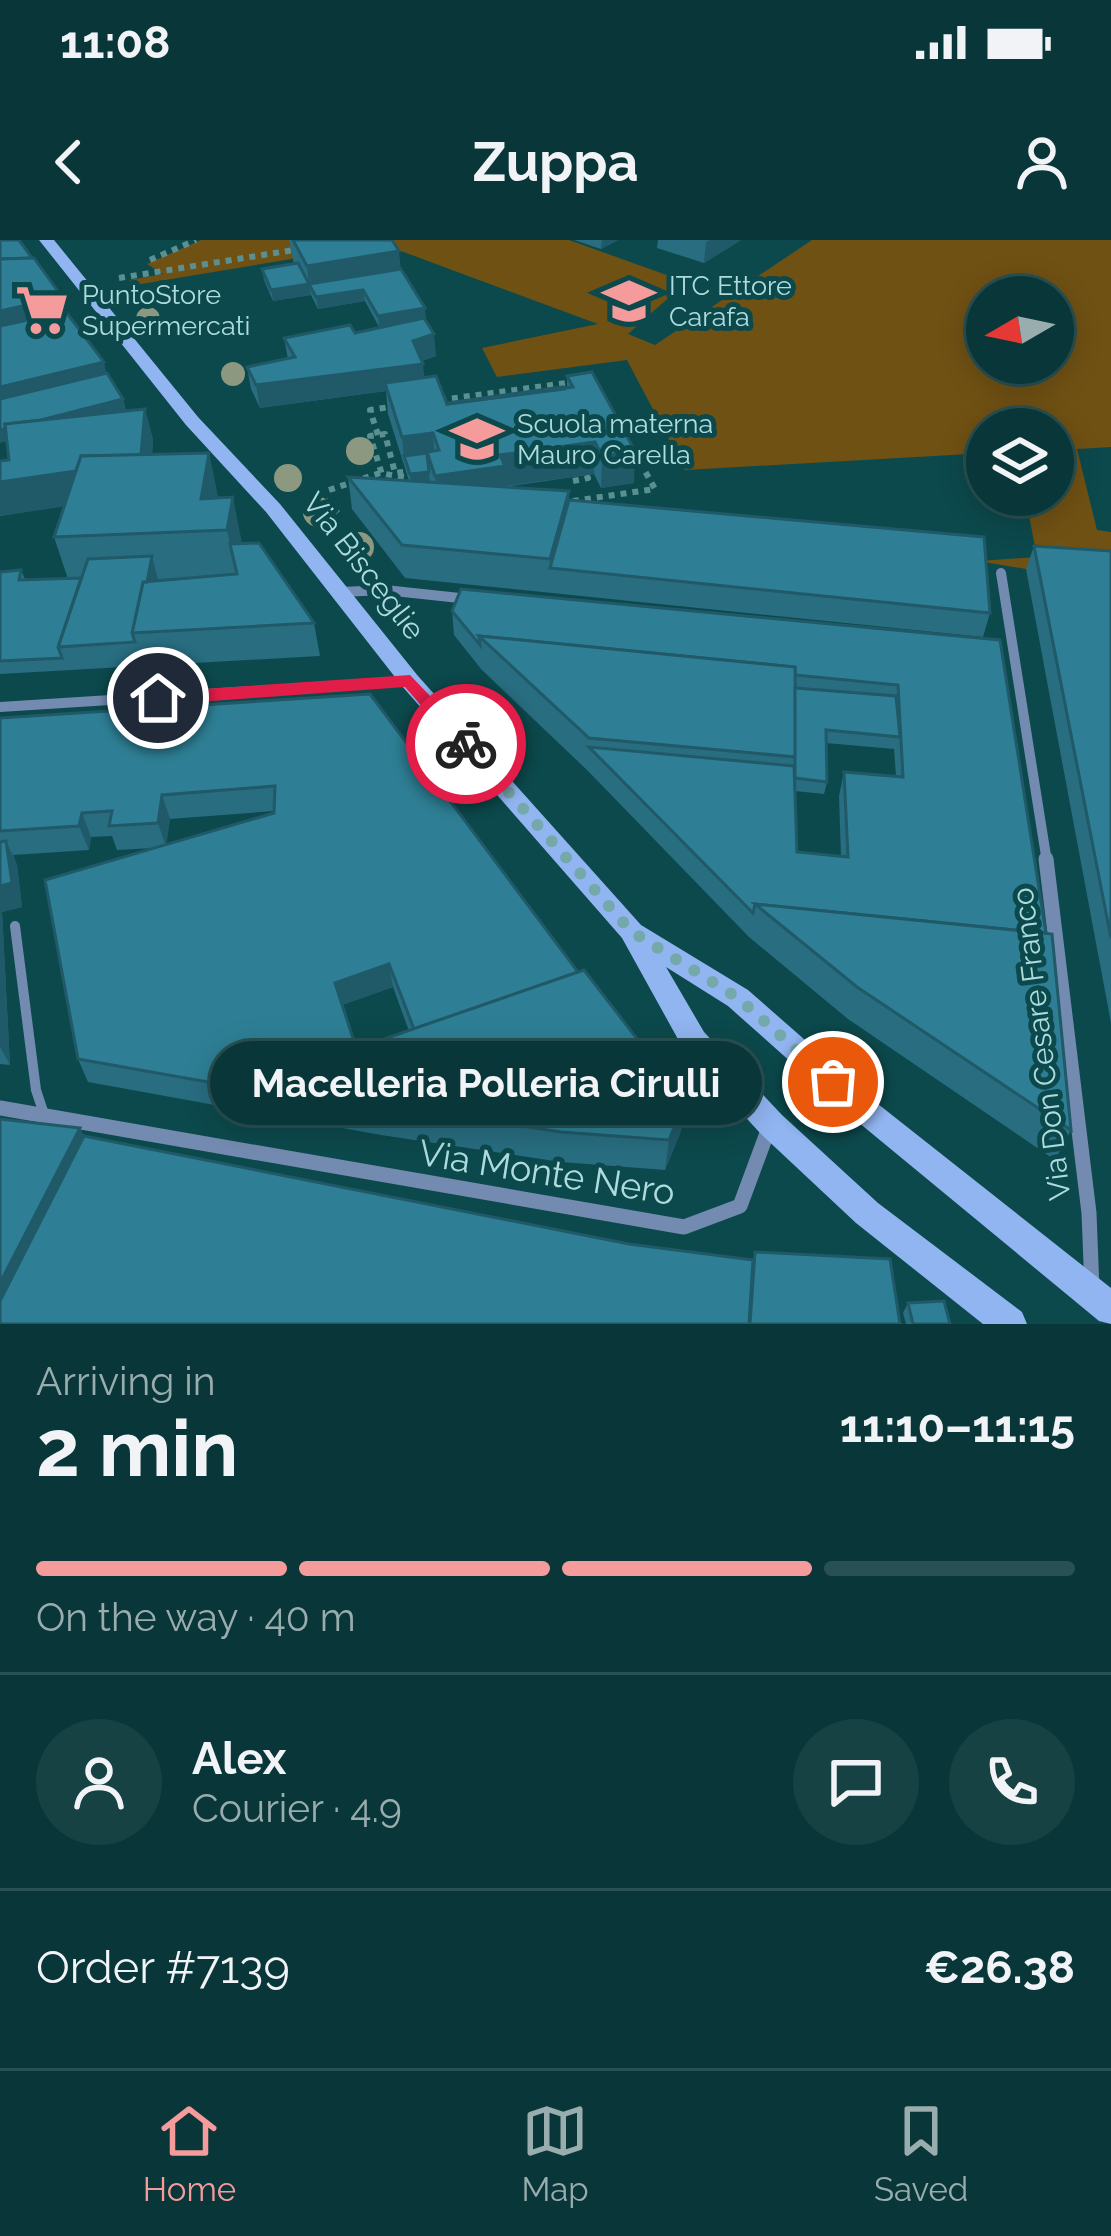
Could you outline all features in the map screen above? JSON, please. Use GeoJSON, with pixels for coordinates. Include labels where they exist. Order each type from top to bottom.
{"type":"FeatureCollection","features":[{"type":"Feature","properties":{"kind":"main road","name":"Via Bisceglie"},"geometry":{"type":"LineString","coordinates":[[46,240],[192,421],[273,508],[410,681],[631,931],[694,1041],[771,1124],[867,1213],[1010,1324]]}},
{"type":"Feature","properties":{"kind":"main road","name":"Via Bisceglie"},"geometry":{"type":"LineString","coordinates":[[631,931],[738,998],[868,1113],[1102,1303]]}},
{"type":"Feature","properties":{"kind":"street","name":"Via Don Cesare Franco"},"geometry":{"type":"LineString","coordinates":[[1001,573],[1057,932],[1102,1303]]}},
{"type":"Feature","properties":{"kind":"street"},"geometry":{"type":"LineString","coordinates":[[341,592],[385,590],[479,600]]}},
{"type":"Feature","properties":{"kind":"street"},"geometry":{"type":"LineString","coordinates":[[991,652],[1014,655]]}},
{"type":"Feature","properties":{"kind":"street"},"geometry":{"type":"LineString","coordinates":[[0,707],[410,681]]}},
{"type":"Feature","properties":{"kind":"street","name":"Via Monte Nero"},"geometry":{"type":"LineString","coordinates":[[0,1108],[684,1227],[740,1206],[771,1124]]}},
{"type":"Feature","properties":{"kind":"lane"},"geometry":{"type":"LineString","coordinates":[[15,926],[36,1090],[44,1114]]}},
{"type":"Feature","properties":{"kind":"path"},"geometry":{"type":"LineString","coordinates":[[150,260],[196,240]]}},
{"type":"Feature","properties":{"kind":"path"},"geometry":{"type":"LineString","coordinates":[[118,278],[315,247]]}},
{"type":"Feature","properties":{"kind":"path"},"geometry":{"type":"LineString","coordinates":[[440,400],[594,379]]}},
{"type":"Feature","properties":{"kind":"path"},"geometry":{"type":"LineString","coordinates":[[517,389],[527,406]]}},
{"type":"Feature","properties":{"kind":"path"},"geometry":{"type":"LineString","coordinates":[[488,394],[497,412]]}},
{"type":"Feature","properties":{"kind":"path"},"geometry":{"type":"LineString","coordinates":[[464,397],[470,412]]}},
{"type":"Feature","properties":{"kind":"path"},"geometry":{"type":"LineString","coordinates":[[378,435],[370,410],[417,403]]}},
{"type":"Feature","properties":{"kind":"path"},"geometry":{"type":"LineString","coordinates":[[329,490],[380,473],[412,477],[414,470],[395,473],[385,434],[370,436],[380,473],[383,483],[398,492]]}},
{"type":"Feature","properties":{"kind":"path"},"geometry":{"type":"LineString","coordinates":[[563,502],[655,488],[624,434]]}},
{"type":"Feature","properties":{"kind":"path"},"geometry":{"type":"LineString","coordinates":[[573,481],[588,478],[586,475]]}},
{"type":"Feature","properties":{"kind":"path"},"geometry":{"type":"LineString","coordinates":[[325,500],[341,518]]}},
{"type":"Feature","properties":{"kind":"shaded area"},"geometry":{"type":"Polygon","coordinates":[[[201,240],[569,240],[686,282],[628,334],[655,345],[812,240],[1111,240],[1111,447],[1077,449],[1097,530],[1111,532],[1111,574],[978,561],[1037,557],[1029,516],[1074,516],[1074,408],[966,408],[966,454],[685,470],[627,360],[497,377],[482,348],[598,324],[382,244],[135,285],[129,280],[163,274],[147,264],[201,240]]]}},
{"type":"Feature","properties":{"kind":"building"},"geometry":{"type":"Polygon","coordinates":[[[0,240],[19,240],[32,258],[0,259],[0,240]]]}},
{"type":"Feature","properties":{"kind":"building"},"geometry":{"type":"Polygon","coordinates":[[[293,240],[392,240],[399,251],[307,266],[293,240]]]}},
{"type":"Feature","properties":{"kind":"building"},"geometry":{"type":"Polygon","coordinates":[[[34,258],[62,297],[0,311],[0,259],[34,258]]]}},
{"type":"Feature","properties":{"kind":"building"},"geometry":{"type":"Polygon","coordinates":[[[298,263],[309,284],[271,290],[262,269],[298,263]]]}},
{"type":"Feature","properties":{"kind":"building"},"geometry":{"type":"Polygon","coordinates":[[[401,269],[425,308],[378,316],[363,290],[316,297],[309,284],[401,269]]]}},
{"type":"Feature","properties":{"kind":"building"},"geometry":{"type":"Polygon","coordinates":[[[66,312],[104,362],[0,387],[0,326],[66,312]]]}},
{"type":"Feature","properties":{"kind":"building"},"geometry":{"type":"Polygon","coordinates":[[[424,318],[434,334],[413,341],[423,364],[256,385],[247,367],[295,357],[284,338],[350,325],[355,333],[424,318]]]}},
{"type":"Feature","properties":{"kind":"building"},"geometry":{"type":"Polygon","coordinates":[[[592,372],[635,451],[602,456],[595,442],[500,455],[505,466],[435,476],[427,452],[439,450],[433,433],[402,437],[385,383],[436,376],[447,404],[573,387],[567,376],[592,372]]]}},
{"type":"Feature","properties":{"kind":"building"},"geometry":{"type":"Polygon","coordinates":[[[107,373],[123,399],[5,424],[0,430],[0,399],[107,373]]]}},
{"type":"Feature","properties":{"kind":"building"},"geometry":{"type":"Polygon","coordinates":[[[564,389],[447,404],[447,403],[564,389]]]}},
{"type":"Feature","properties":{"kind":"building"},"geometry":{"type":"Polygon","coordinates":[[[145,409],[141,455],[81,456],[76,471],[0,482],[0,461],[9,460],[5,424],[145,409]]]}},
{"type":"Feature","properties":{"kind":"building"},"geometry":{"type":"Polygon","coordinates":[[[209,453],[201,499],[233,497],[227,530],[54,537],[81,456],[209,453]]]}},
{"type":"Feature","properties":{"kind":"building"},"geometry":{"type":"Polygon","coordinates":[[[427,453],[429,472],[410,474],[404,456],[427,453]]]}},
{"type":"Feature","properties":{"kind":"building"},"geometry":{"type":"Polygon","coordinates":[[[348,477],[569,491],[550,559],[402,545],[348,477]]]}},
{"type":"Feature","properties":{"kind":"building"},"geometry":{"type":"Polygon","coordinates":[[[569,500],[984,537],[990,613],[550,568],[569,500]]]}},
{"type":"Feature","properties":{"kind":"building"},"geometry":{"type":"Polygon","coordinates":[[[259,543],[314,623],[132,633],[143,582],[237,574],[230,544],[259,543]]]}},
{"type":"Feature","properties":{"kind":"building"},"geometry":{"type":"Polygon","coordinates":[[[1034,546],[1111,551],[1111,938],[1034,546]]]}},
{"type":"Feature","properties":{"kind":"building"},"geometry":{"type":"Polygon","coordinates":[[[152,556],[132,633],[135,642],[58,647],[88,559],[152,556]]]}},
{"type":"Feature","properties":{"kind":"building"},"geometry":{"type":"Polygon","coordinates":[[[21,570],[19,580],[81,578],[58,647],[62,658],[0,661],[0,572],[21,570]]]}},
{"type":"Feature","properties":{"kind":"building"},"geometry":{"type":"Polygon","coordinates":[[[461,589],[1000,640],[1046,933],[755,904],[753,913],[589,747],[794,766],[797,852],[848,857],[844,772],[903,777],[898,685],[795,675],[795,667],[479,636],[480,645],[452,611],[461,589]]]}},
{"type":"Feature","properties":{"kind":"building"},"geometry":{"type":"Polygon","coordinates":[[[479,636],[795,667],[796,757],[589,738],[479,636]]]}},
{"type":"Feature","properties":{"kind":"building"},"geometry":{"type":"Polygon","coordinates":[[[795,688],[896,696],[900,737],[826,730],[827,782],[795,778],[795,688]]]}},
{"type":"Feature","properties":{"kind":"building"},"geometry":{"type":"Polygon","coordinates":[[[370,694],[578,972],[414,1029],[389,964],[335,983],[377,1112],[78,1059],[45,880],[274,813],[275,786],[162,795],[158,823],[109,826],[112,811],[82,813],[79,826],[0,831],[0,718],[370,694]]]}},
{"type":"Feature","properties":{"kind":"building"},"geometry":{"type":"Polygon","coordinates":[[[6,841],[12,883],[0,886],[0,842],[6,841]]]}},
{"type":"Feature","properties":{"kind":"building"},"geometry":{"type":"Polygon","coordinates":[[[755,904],[1052,934],[1071,1130],[857,987],[755,904]]]}},
{"type":"Feature","properties":{"kind":"building"},"geometry":{"type":"Polygon","coordinates":[[[584,970],[685,1101],[669,1140],[561,1132],[376,1104],[358,1048],[584,970]]]}},
{"type":"Feature","properties":{"kind":"building"},"geometry":{"type":"Polygon","coordinates":[[[0,1119],[80,1128],[0,1283],[0,1119]]]}},
{"type":"Feature","properties":{"kind":"building"},"geometry":{"type":"Polygon","coordinates":[[[84,1136],[629,1244],[753,1260],[749,1324],[0,1324],[0,1301],[84,1136]]]}},
{"type":"Feature","properties":{"kind":"building"},"geometry":{"type":"Polygon","coordinates":[[[755,1252],[890,1259],[900,1324],[750,1324],[755,1252]]]}},
{"type":"Feature","properties":{"kind":"building"},"geometry":{"type":"Polygon","coordinates":[[[944,1301],[950,1324],[913,1324],[908,1303],[944,1301]]]}},
{"type":"Feature","properties":{"kind":"way so far"},"geometry":{"type":"LineString","coordinates":[[466,744],[631,931],[738,998],[833,1082]]}},
{"type":"Feature","properties":{"kind":"place","name":"ITC Ettore Carafa"},"geometry":{"type":"Point","coordinates":[629,301]}},
{"type":"Feature","properties":{"kind":"place","name":"PuntoStore Supermercati"},"geometry":{"type":"Point","coordinates":[42,310]}},
{"type":"Feature","properties":{"kind":"place","name":"Scuola materna Mauro Carella"},"geometry":{"type":"Point","coordinates":[477,439]}},
{"type":"Feature","properties":{"kind":"place","name":"Macelleria Polleria Cirulli"},"geometry":{"type":"Point","coordinates":[833,1082]}},
{"type":"Feature","properties":{"kind":"route"},"geometry":{"type":"LineString","coordinates":[[158,698],[410,681],[466,744]]}}]}
